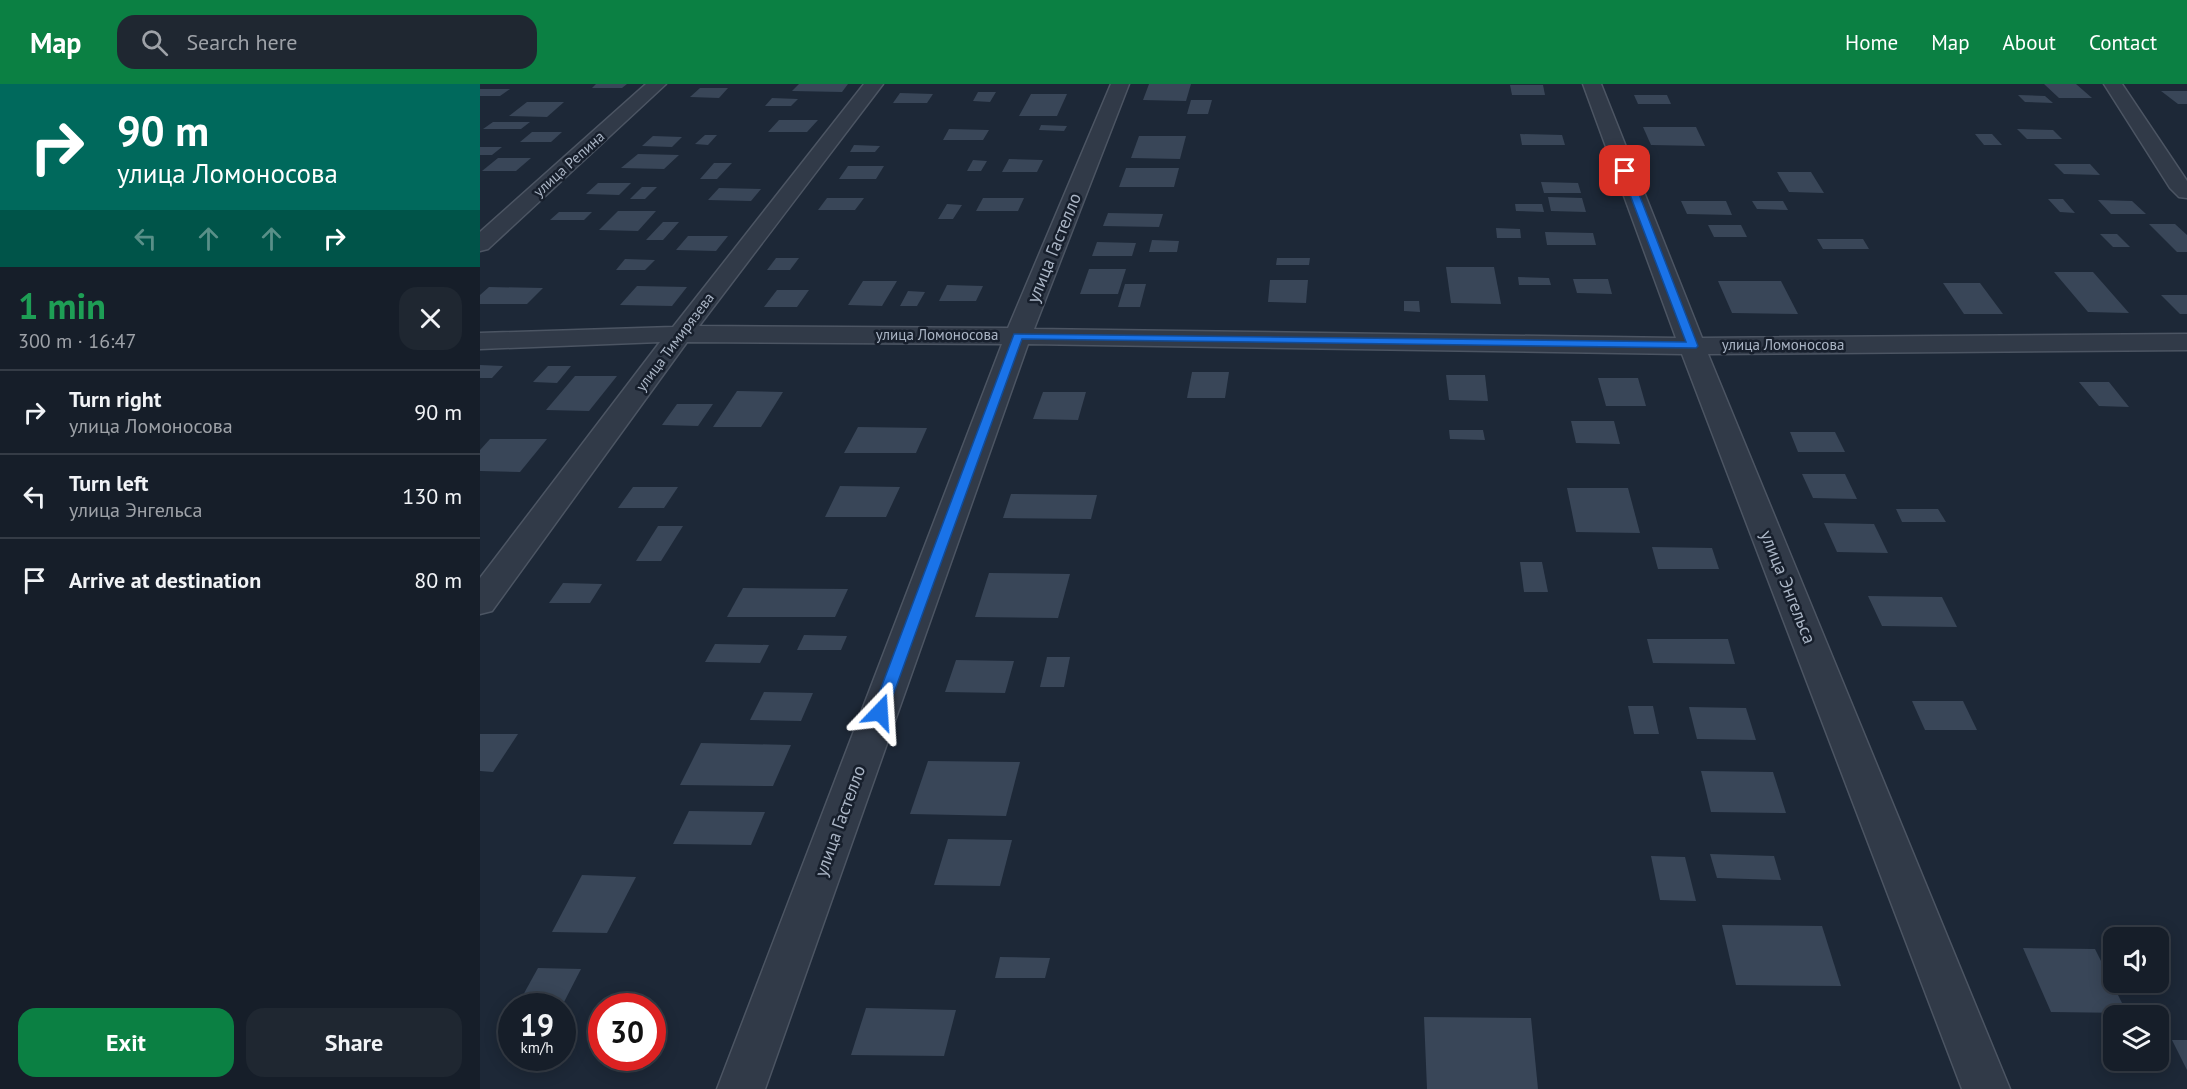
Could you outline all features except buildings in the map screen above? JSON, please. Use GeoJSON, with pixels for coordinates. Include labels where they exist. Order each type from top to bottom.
{"type":"FeatureCollection","features":[{"type":"Feature","properties":{"kind":"street","name":"улица Репина"},"geometry":{"type":"LineString","coordinates":[[480,244],[657,84]]}},
{"type":"Feature","properties":{"kind":"street","name":"улица Тимирязева"},"geometry":{"type":"LineString","coordinates":[[480,602],[680,334],[874,84]]}},
{"type":"Feature","properties":{"kind":"street","name":"улица Гастелло"},"geometry":{"type":"LineString","coordinates":[[741,1089],[1018,336],[1120,84]]}},
{"type":"Feature","properties":{"kind":"street","name":"улица Энгельса"},"geometry":{"type":"LineString","coordinates":[[1592,84],[1692,346],[1986,1089]]}},
{"type":"Feature","properties":{"kind":"street"},"geometry":{"type":"LineString","coordinates":[[2113,84],[2177,184],[2187,192]]}},
{"type":"Feature","properties":{"kind":"street","name":"улица Ломоносова"},"geometry":{"type":"LineString","coordinates":[[480,340],[680,334],[1018,336],[1692,346],[2187,342]]}},
{"type":"Feature","properties":{"kind":"route"},"geometry":{"type":"LineString","coordinates":[[880,712],[1018,336],[1692,346],[1625,171]]}}]}
